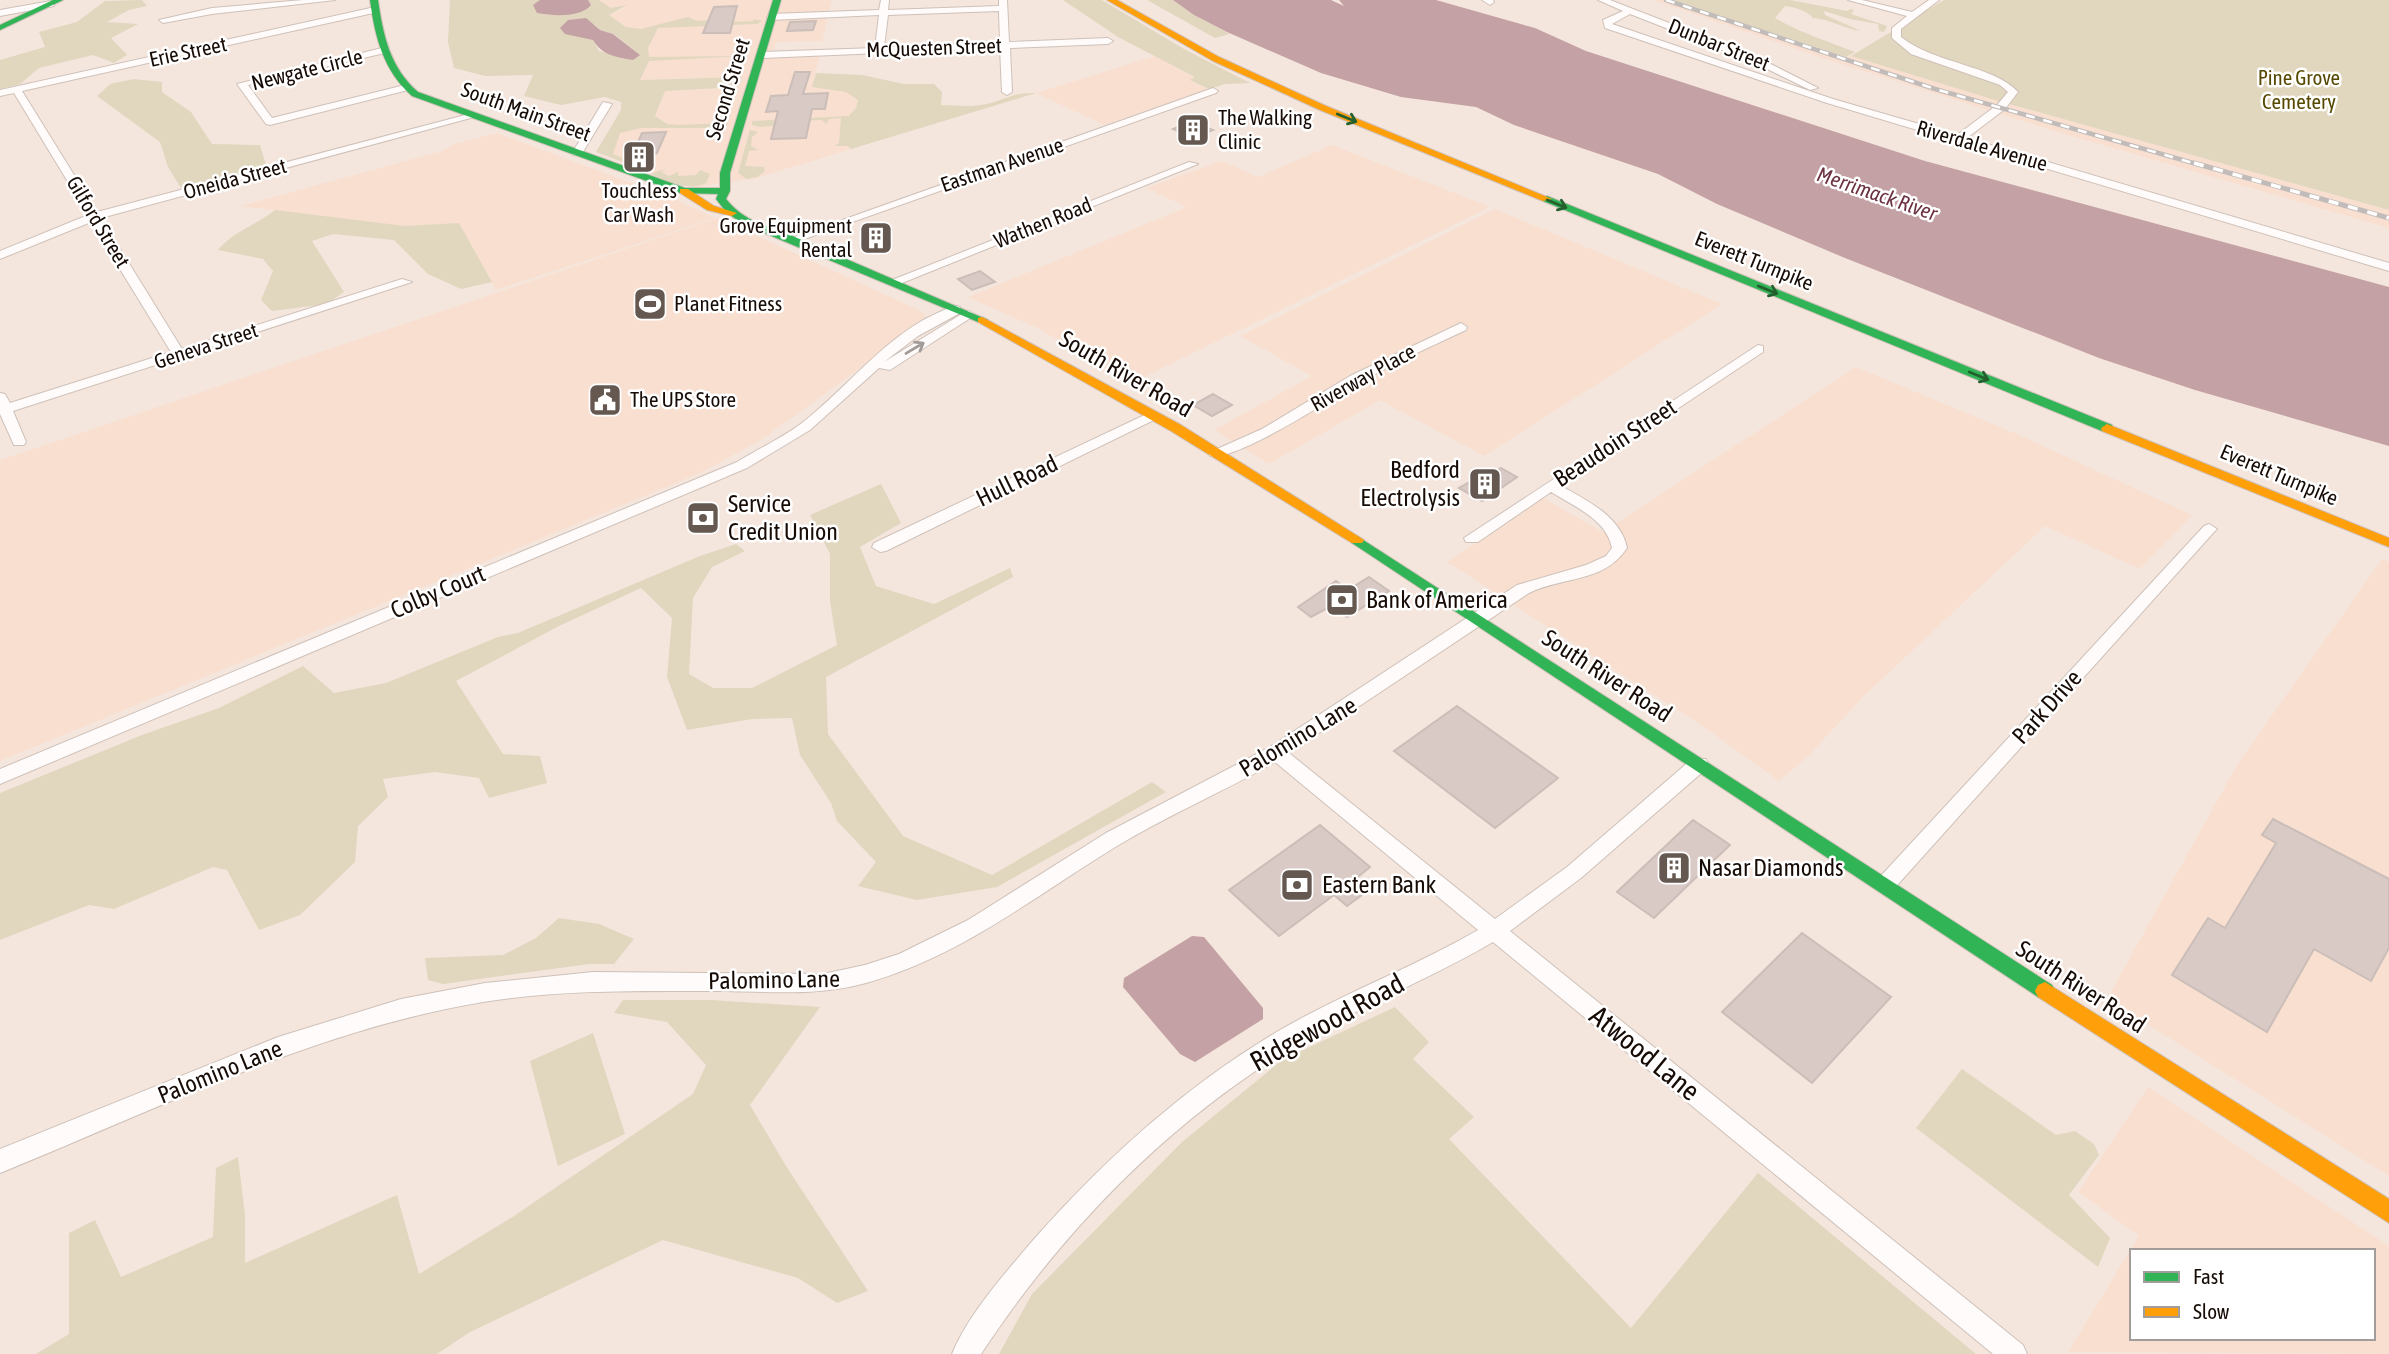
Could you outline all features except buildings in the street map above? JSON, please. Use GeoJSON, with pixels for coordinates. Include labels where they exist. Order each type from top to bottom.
{"type":"FeatureCollection","features":[{"type":"Feature","properties":{"kind":"main road","name":"Second Street"},"geometry":{"type":"LineString","coordinates":[[725,191],[725,173],[777,0]]}},
{"type":"Feature","properties":{"kind":"main road","name":"Everett Turnpike"},"geometry":{"type":"LineString","coordinates":[[1111,0],[1206,55],[1323,108],[2389,543]]}},
{"type":"Feature","properties":{"kind":"main road","name":"Everett Turnpike"},"geometry":{"type":"LineString","coordinates":[[1136,0],[1219,47],[1306,87],[1805,287]]}},
{"type":"Feature","properties":{"kind":"main road"},"geometry":{"type":"LineString","coordinates":[[0,28],[55,2]]}},
{"type":"Feature","properties":{"kind":"main road"},"geometry":{"type":"LineString","coordinates":[[374,5],[394,72],[405,88]]}},
{"type":"Feature","properties":{"kind":"main road","name":"South Main Street"},"geometry":{"type":"LineString","coordinates":[[405,88],[473,116],[684,191],[725,191]]}},
{"type":"Feature","properties":{"kind":"main road","name":"South River Road"},"geometry":{"type":"LineString","coordinates":[[684,191],[711,208],[732,213],[745,223],[771,230],[963,312],[1020,340],[1153,415],[1480,619],[2202,1094],[2389,1212]]}},
{"type":"Feature","properties":{"kind":"main road"},"geometry":{"type":"LineString","coordinates":[[725,191],[721,199],[732,213]]}},
{"type":"Feature","properties":{"kind":"main road","name":"South River Road"},"geometry":{"type":"LineString","coordinates":[[725,191],[740,197],[771,230]]}},
{"type":"Feature","properties":{"kind":"street"},"geometry":{"type":"LineString","coordinates":[[163,20],[212,11],[331,0]]}},
{"type":"Feature","properties":{"kind":"street"},"geometry":{"type":"LineString","coordinates":[[879,50],[885,0]]}},
{"type":"Feature","properties":{"kind":"street","name":"Dunbar Street"},"geometry":{"type":"LineString","coordinates":[[1602,0],[1782,71],[1830,100]]}},
{"type":"Feature","properties":{"kind":"street"},"geometry":{"type":"LineString","coordinates":[[1852,0],[1913,15]]}},
{"type":"Feature","properties":{"kind":"street"},"geometry":{"type":"LineString","coordinates":[[1935,0],[1896,28],[1895,33],[1906,48],[1996,80],[2012,89],[2011,96],[2001,107],[1959,139]]}},
{"type":"Feature","properties":{"kind":"street"},"geometry":{"type":"LineString","coordinates":[[0,13],[55,2]]}},
{"type":"Feature","properties":{"kind":"street"},"geometry":{"type":"LineString","coordinates":[[771,17],[1003,4],[1007,92]]}},
{"type":"Feature","properties":{"kind":"street","name":"Erie Street"},"geometry":{"type":"LineString","coordinates":[[0,93],[374,5]]}},
{"type":"Feature","properties":{"kind":"street","name":"Riverdale Avenue"},"geometry":{"type":"LineString","coordinates":[[1630,11],[1606,22],[1608,26],[1830,100],[2389,267]]}},
{"type":"Feature","properties":{"kind":"street","name":"McQuesten Street"},"geometry":{"type":"LineString","coordinates":[[761,55],[1108,41]]}},
{"type":"Feature","properties":{"kind":"street","name":"Newgate Circle"},"geometry":{"type":"LineString","coordinates":[[386,50],[242,84],[270,122],[405,88]]}},
{"type":"Feature","properties":{"kind":"street","name":"Gilford Street"},"geometry":{"type":"LineString","coordinates":[[16,89],[179,355]]}},
{"type":"Feature","properties":{"kind":"street","name":"Eastman Avenue"},"geometry":{"type":"LineString","coordinates":[[792,240],[1213,91]]}},
{"type":"Feature","properties":{"kind":"street"},"geometry":{"type":"LineString","coordinates":[[577,153],[607,104]]}},
{"type":"Feature","properties":{"kind":"street","name":"Oneida Street"},"geometry":{"type":"LineString","coordinates":[[0,255],[95,216],[473,116]]}},
{"type":"Feature","properties":{"kind":"street","name":"Wathen Road"},"geometry":{"type":"LineString","coordinates":[[893,282],[1193,164]]}},
{"type":"Feature","properties":{"kind":"street","name":"Geneva Street"},"geometry":{"type":"LineString","coordinates":[[3,403],[179,355],[406,282]]}},
{"type":"Feature","properties":{"kind":"street","name":"Colby Court"},"geometry":{"type":"LineString","coordinates":[[0,777],[742,465],[805,426],[860,380],[963,312]]}},
{"type":"Feature","properties":{"kind":"street","name":"Riverway Place"},"geometry":{"type":"LineString","coordinates":[[1230,462],[1267,432],[1355,379],[1461,327]]}},
{"type":"Feature","properties":{"kind":"street","name":"Beaudoin Street"},"geometry":{"type":"LineString","coordinates":[[1472,538],[1758,349]]}},
{"type":"Feature","properties":{"kind":"street"},"geometry":{"type":"LineString","coordinates":[[3,403],[19,442]]}},
{"type":"Feature","properties":{"kind":"street","name":"Hull Road"},"geometry":{"type":"LineString","coordinates":[[880,547],[1153,415]]}},
{"type":"Feature","properties":{"kind":"street","name":"Riverway Place"},"geometry":{"type":"LineString","coordinates":[[1215,453],[1267,432]]}},
{"type":"Feature","properties":{"kind":"street","name":"Palomino Lane"},"geometry":{"type":"LineString","coordinates":[[0,1161],[286,1044],[401,1009],[485,992],[540,985],[684,981],[823,983],[876,973],[950,943],[1116,838],[1276,753],[1530,585],[1595,568],[1615,554],[1618,537],[1611,525],[1550,486]]}},
{"type":"Feature","properties":{"kind":"street","name":"Park Drive"},"geometry":{"type":"LineString","coordinates":[[1885,886],[2209,529]]}},
{"type":"Feature","properties":{"kind":"street","name":"Atwood Lane"},"geometry":{"type":"LineString","coordinates":[[1276,753],[1496,929],[2014,1354]]}},
{"type":"Feature","properties":{"kind":"street","name":"Ridgewood Road"},"geometry":{"type":"LineString","coordinates":[[965,1354],[995,1306],[1036,1254],[1078,1208],[1176,1117],[1287,1038],[1435,965],[1496,929],[1550,890],[1699,764]]}},
{"type":"Feature","properties":{"kind":"shaded area"},"geometry":{"type":"Polygon","coordinates":[[[599,0],[832,0],[822,41],[776,42],[772,57],[820,55],[812,87],[846,92],[858,100],[846,143],[851,149],[757,178],[695,187],[651,174],[596,152],[610,129],[666,123],[655,116],[665,91],[738,87],[692,78],[640,80],[649,61],[648,48],[658,26],[641,29],[626,27],[609,15],[627,7],[611,8],[599,0]]]}},
{"type":"Feature","properties":{"kind":"shaded area"},"geometry":{"type":"Polygon","coordinates":[[[1653,0],[1672,0],[1846,57],[1851,56],[1995,100],[2389,210],[2389,228],[2061,133],[1829,60],[1653,0]]]}},
{"type":"Feature","properties":{"kind":"shaded area"},"geometry":{"type":"Polygon","coordinates":[[[1155,56],[1196,78],[1191,81],[1209,89],[1104,125],[1036,93],[1155,56]]]}},
{"type":"Feature","properties":{"kind":"shaded area"},"geometry":{"type":"Polygon","coordinates":[[[497,133],[677,200],[715,218],[496,290],[459,223],[405,226],[240,206],[442,151],[454,144],[497,133]]]}},
{"type":"Feature","properties":{"kind":"shaded area"},"geometry":{"type":"Polygon","coordinates":[[[1332,145],[1490,207],[1134,382],[1037,328],[968,297],[1187,207],[1146,188],[1222,161],[1258,177],[1332,145]]]}},
{"type":"Feature","properties":{"kind":"shaded area"},"geometry":{"type":"Polygon","coordinates":[[[1495,209],[1722,304],[1484,456],[1380,400],[1269,464],[1214,430],[1312,376],[1240,336],[1495,209]]]}},
{"type":"Feature","properties":{"kind":"shaded area"},"geometry":{"type":"Polygon","coordinates":[[[718,218],[923,312],[927,320],[761,440],[700,473],[0,761],[0,460],[718,218]]]}},
{"type":"Feature","properties":{"kind":"shaded area"},"geometry":{"type":"Polygon","coordinates":[[[1856,367],[2019,435],[2192,515],[2140,569],[2045,526],[1864,696],[1808,756],[1779,781],[1701,725],[1447,562],[1543,498],[1603,532],[1856,367]]]}},
{"type":"Feature","properties":{"kind":"shaded area"},"geometry":{"type":"Polygon","coordinates":[[[2382,559],[2389,562],[2389,1176],[2107,999],[2237,765],[2382,559]]]}},
{"type":"Feature","properties":{"kind":"shaded area"},"geometry":{"type":"Polygon","coordinates":[[[2148,1087],[2389,1246],[2389,1354],[2068,1352],[2130,1251],[2130,1340],[2375,1340],[2375,1249],[2131,1249],[2139,1236],[2078,1192],[2148,1087]]]}},
{"type":"Feature","properties":{"kind":"green space"},"geometry":{"type":"Polygon","coordinates":[[[142,0],[147,6],[129,10],[107,22],[138,24],[111,38],[127,55],[114,63],[93,55],[39,68],[20,84],[0,89],[0,60],[45,47],[39,32],[77,22],[105,1],[142,0]]]}},
{"type":"Feature","properties":{"kind":"green space"},"geometry":{"type":"Polygon","coordinates":[[[450,0],[540,0],[546,15],[575,13],[591,5],[588,0],[599,0],[611,8],[627,5],[609,15],[626,27],[641,29],[688,17],[697,21],[711,20],[712,23],[754,21],[753,19],[762,21],[757,24],[658,28],[648,48],[649,57],[744,56],[649,61],[640,80],[742,77],[738,87],[665,91],[655,116],[667,124],[728,123],[726,127],[719,128],[641,128],[620,133],[613,154],[645,166],[642,169],[596,152],[621,110],[621,102],[605,97],[561,105],[524,96],[533,75],[485,76],[454,68],[448,42],[450,0]],[[594,24],[593,40],[599,51],[633,60],[639,54],[614,34],[600,30],[594,24]]]}},
{"type":"Feature","properties":{"kind":"green space"},"geometry":{"type":"Polygon","coordinates":[[[1063,0],[1102,0],[1184,49],[1250,83],[1225,84],[1209,89],[1190,80],[1195,77],[1118,37],[1063,0]]]}},
{"type":"Feature","properties":{"kind":"green space"},"geometry":{"type":"Polygon","coordinates":[[[1147,0],[1173,0],[1194,15],[1230,34],[1215,38],[1147,0]]]}},
{"type":"Feature","properties":{"kind":"green space"},"geometry":{"type":"Polygon","coordinates":[[[1672,0],[1790,0],[1847,11],[1851,9],[1854,10],[1851,14],[1887,26],[1884,32],[1879,31],[1878,24],[1824,11],[1825,15],[1861,31],[1855,30],[1813,18],[1804,11],[1785,6],[1775,18],[1855,52],[1846,57],[1672,0]]]}},
{"type":"Feature","properties":{"kind":"green space","name":"Pine Grove Cemetery"},"geometry":{"type":"Polygon","coordinates":[[[1944,0],[2389,0],[2389,210],[1995,100],[1851,56],[1944,0]]]}},
{"type":"Feature","properties":{"kind":"green space"},"geometry":{"type":"Polygon","coordinates":[[[816,73],[862,75],[904,84],[934,84],[942,92],[941,105],[981,105],[1020,94],[1036,93],[851,149],[848,146],[835,146],[839,143],[841,118],[829,119],[826,124],[822,120],[773,122],[775,126],[752,125],[752,121],[849,116],[856,108],[858,100],[846,92],[812,87],[816,73]]]}},
{"type":"Feature","properties":{"kind":"green space"},"geometry":{"type":"Polygon","coordinates":[[[134,79],[162,82],[162,92],[191,112],[212,144],[260,145],[266,165],[181,188],[168,167],[160,142],[97,96],[110,84],[134,79]]]}},
{"type":"Feature","properties":{"kind":"green space"},"geometry":{"type":"Polygon","coordinates":[[[750,130],[758,132],[752,137],[751,146],[758,150],[749,151],[745,166],[764,167],[765,171],[757,177],[747,179],[738,173],[750,130]]]}},
{"type":"Feature","properties":{"kind":"green space"},"geometry":{"type":"Polygon","coordinates":[[[666,170],[661,172],[669,176],[678,172],[678,176],[696,175],[700,170],[710,174],[706,183],[685,186],[651,174],[666,170]]]}},
{"type":"Feature","properties":{"kind":"green space"},"geometry":{"type":"Polygon","coordinates":[[[275,210],[405,226],[459,223],[492,282],[461,289],[428,274],[394,240],[333,234],[312,241],[344,292],[327,304],[272,311],[261,300],[273,271],[263,259],[218,250],[231,238],[275,210]]]}},
{"type":"Feature","properties":{"kind":"green space"},"geometry":{"type":"Polygon","coordinates":[[[881,484],[901,523],[860,547],[876,586],[934,604],[1010,568],[1013,577],[826,677],[828,734],[903,836],[992,875],[1152,782],[1166,792],[997,887],[917,900],[858,886],[876,862],[837,821],[831,803],[800,755],[792,718],[752,719],[687,730],[667,677],[672,618],[641,588],[559,626],[456,681],[503,754],[540,756],[547,783],[489,798],[479,778],[435,772],[383,779],[388,797],[358,826],[355,862],[300,915],[259,930],[227,870],[213,867],[114,909],[89,905],[0,940],[0,793],[142,735],[219,708],[303,666],[334,693],[386,683],[498,637],[518,633],[700,556],[736,544],[745,551],[712,567],[693,598],[689,674],[713,688],[752,688],[837,645],[830,601],[830,554],[810,515],[881,484]]]}},
{"type":"Feature","properties":{"kind":"green space"},"geometry":{"type":"Polygon","coordinates":[[[559,918],[599,924],[634,939],[614,964],[589,964],[443,984],[428,980],[425,958],[503,955],[536,938],[559,918]]]}},
{"type":"Feature","properties":{"kind":"green space"},"geometry":{"type":"Polygon","coordinates":[[[623,1000],[711,1000],[820,1007],[750,1105],[786,1166],[868,1291],[837,1303],[798,1278],[663,1240],[470,1332],[437,1354],[36,1354],[69,1334],[69,1233],[95,1220],[121,1277],[213,1237],[216,1168],[238,1157],[245,1215],[245,1263],[397,1195],[419,1274],[511,1218],[693,1094],[706,1065],[667,1022],[614,1013],[623,1000]]]}},
{"type":"Feature","properties":{"kind":"green space"},"geometry":{"type":"Polygon","coordinates":[[[1395,1007],[1429,1042],[1413,1059],[1474,1117],[1449,1139],[1631,1328],[1758,1173],[1976,1354],[999,1354],[1032,1294],[1182,1142],[1282,1060],[1395,1007]]]}},
{"type":"Feature","properties":{"kind":"green space"},"geometry":{"type":"Polygon","coordinates":[[[593,1033],[625,1134],[558,1166],[530,1061],[593,1033]]]}},
{"type":"Feature","properties":{"kind":"green space"},"geometry":{"type":"Polygon","coordinates":[[[1962,1069],[2056,1135],[2075,1131],[2094,1144],[2099,1155],[2069,1195],[2110,1238],[2098,1267],[1916,1128],[1962,1069]]]}},
{"type":"Feature","properties":{"kind":"water"},"geometry":{"type":"Polygon","coordinates":[[[540,0],[588,0],[591,5],[573,14],[551,15],[537,13],[533,5],[540,0]]]}},
{"type":"Feature","properties":{"kind":"water","name":"Merrimack River"},"geometry":{"type":"Polygon","coordinates":[[[1173,0],[1331,0],[1344,6],[1339,0],[1436,0],[1535,28],[1586,51],[1925,161],[2389,287],[2389,446],[2195,390],[2099,358],[1845,258],[1717,204],[1658,174],[1514,125],[1476,107],[1401,97],[1321,73],[1227,32],[1194,15],[1173,0]]]}},
{"type":"Feature","properties":{"kind":"water"},"geometry":{"type":"Polygon","coordinates":[[[586,18],[640,55],[633,60],[615,56],[605,52],[593,40],[565,34],[560,28],[568,20],[586,18]]]}},
{"type":"Feature","properties":{"kind":"water"},"geometry":{"type":"Polygon","coordinates":[[[1192,936],[1204,937],[1263,1008],[1263,1019],[1195,1062],[1180,1054],[1123,987],[1124,978],[1192,936]]]}},
{"type":"Feature","properties":{"kind":"railway"},"geometry":{"type":"LineString","coordinates":[[1666,0],[1935,89],[2200,165]]}},
{"type":"Feature","properties":{"kind":"railway"},"geometry":{"type":"LineString","coordinates":[[2194,163],[2389,218]]}},
{"type":"Feature","properties":{"kind":"traffic: fast"},"geometry":{"type":"LineString","coordinates":[[0,28],[59,0]]}},
{"type":"Feature","properties":{"kind":"traffic: fast"},"geometry":{"type":"LineString","coordinates":[[374,0],[381,39],[390,64],[415,94],[684,191],[725,191]]}},
{"type":"Feature","properties":{"kind":"traffic: fast"},"geometry":{"type":"LineString","coordinates":[[777,0],[725,173],[725,191],[721,199],[736,216],[748,223],[982,320]]}},
{"type":"Feature","properties":{"kind":"traffic: fast"},"geometry":{"type":"LineString","coordinates":[[1547,199],[2107,428]]}},
{"type":"Feature","properties":{"kind":"traffic: fast"},"geometry":{"type":"LineString","coordinates":[[1357,540],[2045,991]]}},
{"type":"Feature","properties":{"kind":"traffic: slow"},"geometry":{"type":"LineString","coordinates":[[1111,0],[1216,59],[1323,108],[1547,199]]}},
{"type":"Feature","properties":{"kind":"traffic: slow"},"geometry":{"type":"LineString","coordinates":[[684,191],[711,208],[732,213]]}},
{"type":"Feature","properties":{"kind":"traffic: slow"},"geometry":{"type":"LineString","coordinates":[[982,320],[1176,428],[1357,540]]}},
{"type":"Feature","properties":{"kind":"traffic: slow"},"geometry":{"type":"LineString","coordinates":[[2107,428],[2389,543]]}},
{"type":"Feature","properties":{"kind":"traffic: slow"},"geometry":{"type":"LineString","coordinates":[[2045,991],[2389,1212]]}},
{"type":"Feature","properties":{"kind":"place","name":"The Walking Clinic"},"geometry":{"type":"Point","coordinates":[1193,130]}},
{"type":"Feature","properties":{"kind":"place","name":"Touchless Car Wash"},"geometry":{"type":"Point","coordinates":[639,157]}},
{"type":"Feature","properties":{"kind":"place","name":"Grove Equipment Rental"},"geometry":{"type":"Point","coordinates":[876,238]}},
{"type":"Feature","properties":{"kind":"place","name":"Planet Fitness"},"geometry":{"type":"Point","coordinates":[650,304]}},
{"type":"Feature","properties":{"kind":"place","name":"The UPS Store"},"geometry":{"type":"Point","coordinates":[605,400]}},
{"type":"Feature","properties":{"kind":"place","name":"Bedford Electrolysis"},"geometry":{"type":"Point","coordinates":[1485,484]}},
{"type":"Feature","properties":{"kind":"place","name":"Service Credit Union"},"geometry":{"type":"Point","coordinates":[703,518]}},
{"type":"Feature","properties":{"kind":"place","name":"Bank of America"},"geometry":{"type":"Point","coordinates":[1342,600]}},
{"type":"Feature","properties":{"kind":"place","name":"Nasar Diamonds"},"geometry":{"type":"Point","coordinates":[1674,868]}},
{"type":"Feature","properties":{"kind":"place","name":"Eastern Bank"},"geometry":{"type":"Point","coordinates":[1297,885]}}]}
